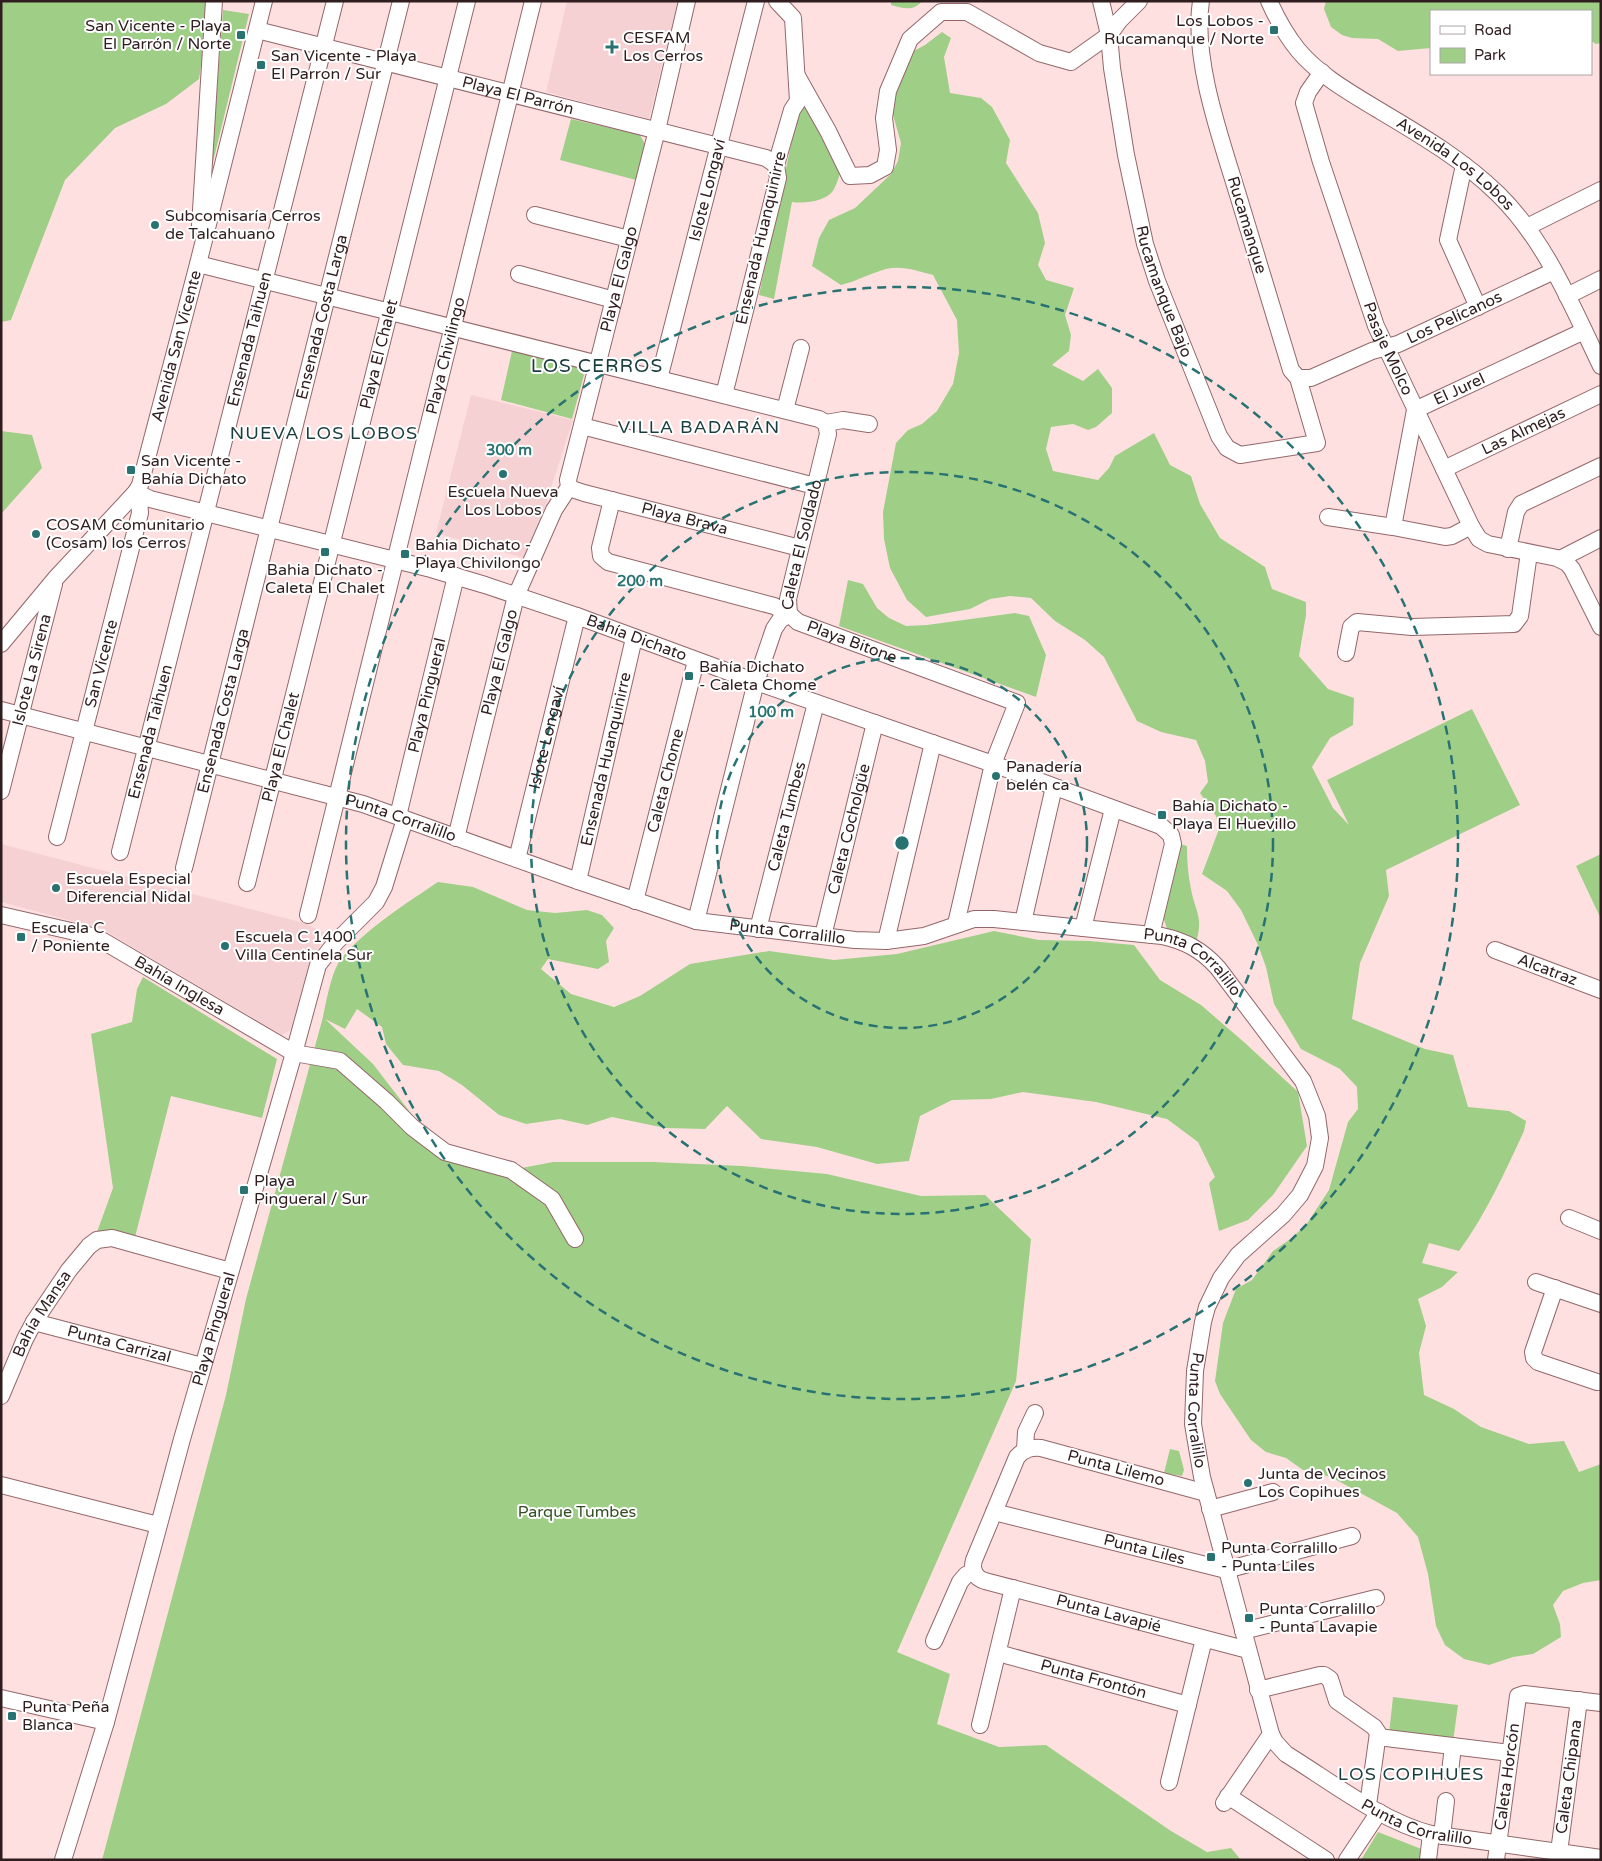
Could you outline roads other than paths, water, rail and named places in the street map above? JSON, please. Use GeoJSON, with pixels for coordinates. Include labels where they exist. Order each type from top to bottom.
{"type":"FeatureCollection","features":[{"type":"Feature","properties":{"kind":"street"},"geometry":{"type":"LineString","coordinates":[[214,1],[198,264],[819,418],[826,424],[843,420],[869,424]]}},
{"type":"Feature","properties":{"kind":"street","name":"Avenida San Vicente"},"geometry":{"type":"LineString","coordinates":[[1,644],[55,579],[136,492],[144,475],[264,1]]}},
{"type":"Feature","properties":{"kind":"street","name":"Ensenada Taihuen"},"geometry":{"type":"LineString","coordinates":[[120,852],[335,1]]}},
{"type":"Feature","properties":{"kind":"street","name":"Ensenada Costa Larga"},"geometry":{"type":"LineString","coordinates":[[184,868],[401,1]]}},
{"type":"Feature","properties":{"kind":"street","name":"Playa El Chalet"},"geometry":{"type":"LineString","coordinates":[[247,883],[467,1]]}},
{"type":"Feature","properties":{"kind":"street","name":"Playa Chivilingo"},"geometry":{"type":"LineString","coordinates":[[308,915],[533,1]]}},
{"type":"Feature","properties":{"kind":"street","name":"Playa El Galgo"},"geometry":{"type":"LineString","coordinates":[[456,838],[516,596],[554,510],[569,487],[568,480],[657,130],[687,1]]}},
{"type":"Feature","properties":{"kind":"street","name":"Islote Longaví"},"geometry":{"type":"LineString","coordinates":[[659,379],[756,1]]}},
{"type":"Feature","properties":{"kind":"street","name":"Ensenada Huanquinirre"},"geometry":{"type":"LineString","coordinates":[[724,395],[778,178],[776,165],[792,110],[798,101],[793,18],[776,1]]}},
{"type":"Feature","properties":{"kind":"street"},"geometry":{"type":"LineString","coordinates":[[1101,1],[1109,35]]}},
{"type":"Feature","properties":{"kind":"street"},"geometry":{"type":"LineString","coordinates":[[797,76],[828,131],[850,176],[870,175],[885,167],[888,150],[884,118],[888,91],[910,39],[942,12],[967,12],[1039,53],[1071,62],[1109,35],[1124,15],[1139,1]]}},
{"type":"Feature","properties":{"kind":"street","name":"Rucamanque"},"geometry":{"type":"LineString","coordinates":[[1201,1],[1201,46],[1216,121],[1291,370],[1298,378],[1317,444]]}},
{"type":"Feature","properties":{"kind":"street","name":"Avenida Los Lobos"},"geometry":{"type":"LineString","coordinates":[[1269,1],[1289,39],[1310,63],[1351,93],[1428,140],[1464,165],[1499,194],[1527,227],[1554,271],[1600,364]]}},
{"type":"Feature","properties":{"kind":"street","name":"Playa El Parrón"},"geometry":{"type":"LineString","coordinates":[[257,30],[770,159],[776,165]]}},
{"type":"Feature","properties":{"kind":"street","name":"Rucamanque Bajo"},"geometry":{"type":"LineString","coordinates":[[1109,35],[1118,106],[1145,244],[1157,281],[1219,436],[1231,451],[1245,455],[1317,444]]}},
{"type":"Feature","properties":{"kind":"street","name":"Pasaje Molco"},"geometry":{"type":"LineString","coordinates":[[1322,72],[1306,96],[1304,106],[1321,162],[1376,326],[1471,526],[1483,542],[1493,546],[1560,560]]}},
{"type":"Feature","properties":{"kind":"street"},"geometry":{"type":"LineString","coordinates":[[1464,165],[1448,240],[1478,306]]}},
{"type":"Feature","properties":{"kind":"street"},"geometry":{"type":"LineString","coordinates":[[1527,227],[1601,190]]}},
{"type":"Feature","properties":{"kind":"street"},"geometry":{"type":"LineString","coordinates":[[535,216],[629,239]]}},
{"type":"Feature","properties":{"kind":"street","name":"Los Pelícanos"},"geometry":{"type":"LineString","coordinates":[[1298,378],[1311,378],[1372,351],[1398,344],[1554,271]]}},
{"type":"Feature","properties":{"kind":"street"},"geometry":{"type":"LineString","coordinates":[[519,274],[614,300]]}},
{"type":"Feature","properties":{"kind":"street"},"geometry":{"type":"LineString","coordinates":[[1567,296],[1601,279]]}},
{"type":"Feature","properties":{"kind":"street","name":"El Jurel"},"geometry":{"type":"LineString","coordinates":[[1392,527],[1416,410],[1584,330]]}},
{"type":"Feature","properties":{"kind":"street"},"geometry":{"type":"LineString","coordinates":[[785,410],[801,348]]}},
{"type":"Feature","properties":{"kind":"street","name":"Las Almejas"},"geometry":{"type":"LineString","coordinates":[[1444,469],[1601,394]]}},
{"type":"Feature","properties":{"kind":"street","name":"Caleta El Soldado"},"geometry":{"type":"LineString","coordinates":[[696,920],[756,682],[774,629],[780,620],[789,614],[788,599],[828,434],[826,424]]}},
{"type":"Feature","properties":{"kind":"street"},"geometry":{"type":"LineString","coordinates":[[582,426],[815,486]]}},
{"type":"Feature","properties":{"kind":"street"},"geometry":{"type":"LineString","coordinates":[[1508,549],[1516,512],[1521,504],[1601,466]]}},
{"type":"Feature","properties":{"kind":"street","name":"Playa Brava"},"geometry":{"type":"LineString","coordinates":[[569,487],[612,500],[800,548]]}},
{"type":"Feature","properties":{"kind":"street","name":"Bahía Dichato"},"geometry":{"type":"LineString","coordinates":[[136,492],[150,498],[206,513],[456,576],[577,616],[696,661],[993,764],[1161,826],[1168,832],[1172,840],[1172,849],[1150,935]]}},
{"type":"Feature","properties":{"kind":"street","name":"San Vicente"},"geometry":{"type":"LineString","coordinates":[[57,836],[140,512],[139,499],[136,492]]}},
{"type":"Feature","properties":{"kind":"street","name":"Playa Bitone"},"geometry":{"type":"LineString","coordinates":[[612,500],[600,548],[601,556],[604,559],[774,606],[789,614],[798,622],[1016,703],[993,764]]}},
{"type":"Feature","properties":{"kind":"street"},"geometry":{"type":"LineString","coordinates":[[1328,517],[1445,538],[1471,526]]}},
{"type":"Feature","properties":{"kind":"street"},"geometry":{"type":"LineString","coordinates":[[1560,560],[1601,538]]}},
{"type":"Feature","properties":{"kind":"street"},"geometry":{"type":"LineString","coordinates":[[1346,653],[1352,627],[1357,622],[1412,627],[1514,624],[1520,616],[1529,553]]}},
{"type":"Feature","properties":{"kind":"street"},"geometry":{"type":"LineString","coordinates":[[1560,560],[1567,563],[1572,569],[1600,624]]}},
{"type":"Feature","properties":{"kind":"street","name":"Playa Pingueral"},"geometry":{"type":"LineString","coordinates":[[63,1860],[106,1722],[202,1366],[294,1053],[318,964],[336,942],[376,902],[384,886],[456,576]]}},
{"type":"Feature","properties":{"kind":"street","name":"Islote La Sirena"},"geometry":{"type":"LineString","coordinates":[[1,791],[55,579]]}},
{"type":"Feature","properties":{"kind":"street","name":"Islote Longaví"},"geometry":{"type":"LineString","coordinates":[[516,859],[577,616]]}},
{"type":"Feature","properties":{"kind":"street","name":"Ensenada Huanquinirre"},"geometry":{"type":"LineString","coordinates":[[578,881],[634,638]]}},
{"type":"Feature","properties":{"kind":"street","name":"Caleta Chome"},"geometry":{"type":"LineString","coordinates":[[635,901],[696,661]]}},
{"type":"Feature","properties":{"kind":"street","name":"Caleta Tumbes"},"geometry":{"type":"LineString","coordinates":[[758,929],[816,703]]}},
{"type":"Feature","properties":{"kind":"street","name":"Punta Corralillo"},"geometry":{"type":"LineString","coordinates":[[1,710],[337,797],[635,901],[696,920],[758,929],[886,941],[924,936],[956,924],[984,918],[1150,935],[1185,942],[1203,953],[1211,960],[1295,1069],[1314,1104],[1320,1138],[1317,1160],[1307,1184],[1292,1205],[1248,1245],[1230,1265],[1214,1292],[1203,1322],[1195,1371],[1193,1424],[1197,1456],[1270,1734],[1286,1754],[1400,1824],[1436,1835],[1601,1858]]}},
{"type":"Feature","properties":{"kind":"street","name":"Caleta Cocholgüe"},"geometry":{"type":"LineString","coordinates":[[823,936],[875,723]]}},
{"type":"Feature","properties":{"kind":"street"},"geometry":{"type":"LineString","coordinates":[[886,941],[933,744]]}},
{"type":"Feature","properties":{"kind":"street"},"geometry":{"type":"LineString","coordinates":[[956,924],[993,764]]}},
{"type":"Feature","properties":{"kind":"street"},"geometry":{"type":"LineString","coordinates":[[1022,922],[1054,787]]}},
{"type":"Feature","properties":{"kind":"street"},"geometry":{"type":"LineString","coordinates":[[1083,928],[1113,809]]}},
{"type":"Feature","properties":{"kind":"street","name":"Bahía Inglesa"},"geometry":{"type":"LineString","coordinates":[[1,916],[88,935],[103,941],[294,1053]]}},
{"type":"Feature","properties":{"kind":"street","name":"Alcatraz"},"geometry":{"type":"LineString","coordinates":[[1495,950],[1601,990]]}},
{"type":"Feature","properties":{"kind":"street"},"geometry":{"type":"LineString","coordinates":[[294,1053],[340,1061],[387,1102],[412,1127],[445,1152],[511,1170],[552,1199],[575,1239]]}},
{"type":"Feature","properties":{"kind":"street"},"geometry":{"type":"LineString","coordinates":[[1569,1218],[1601,1231]]}},
{"type":"Feature","properties":{"kind":"street","name":"Bahía Mansa"},"geometry":{"type":"LineString","coordinates":[[1,1396],[34,1322],[69,1270],[89,1246],[97,1240],[112,1238],[230,1271]]}},
{"type":"Feature","properties":{"kind":"street"},"geometry":{"type":"LineString","coordinates":[[1536,1282],[1601,1304]]}},
{"type":"Feature","properties":{"kind":"street"},"geometry":{"type":"LineString","coordinates":[[1556,1288],[1533,1352],[1534,1358],[1538,1362],[1597,1382]]}},
{"type":"Feature","properties":{"kind":"street","name":"Punta Carrizal"},"geometry":{"type":"LineString","coordinates":[[34,1322],[202,1366]]}},
{"type":"Feature","properties":{"kind":"street"},"geometry":{"type":"LineString","coordinates":[[934,1641],[960,1582],[966,1575],[974,1571],[974,1560],[1017,1457],[1025,1450],[1026,1432],[1035,1413]]}},
{"type":"Feature","properties":{"kind":"street","name":"Punta Lilemo"},"geometry":{"type":"LineString","coordinates":[[1025,1450],[1041,1448],[1206,1493]]}},
{"type":"Feature","properties":{"kind":"street"},"geometry":{"type":"LineString","coordinates":[[1,1485],[158,1525]]}},
{"type":"Feature","properties":{"kind":"street"},"geometry":{"type":"LineString","coordinates":[[1210,1509],[1273,1492]]}},
{"type":"Feature","properties":{"kind":"street","name":"Punta Liles"},"geometry":{"type":"LineString","coordinates":[[994,1512],[1226,1570],[1352,1536]]}},
{"type":"Feature","properties":{"kind":"street","name":"Punta Lavapié"},"geometry":{"type":"LineString","coordinates":[[974,1571],[982,1580],[1248,1650]]}},
{"type":"Feature","properties":{"kind":"street"},"geometry":{"type":"LineString","coordinates":[[980,1726],[1013,1588]]}},
{"type":"Feature","properties":{"kind":"street"},"geometry":{"type":"LineString","coordinates":[[1243,1631],[1376,1598]]}},
{"type":"Feature","properties":{"kind":"street"},"geometry":{"type":"LineString","coordinates":[[1169,1782],[1204,1639]]}},
{"type":"Feature","properties":{"kind":"street","name":"Punta Frontón"},"geometry":{"type":"LineString","coordinates":[[998,1653],[1188,1705]]}},
{"type":"Feature","properties":{"kind":"street"},"geometry":{"type":"LineString","coordinates":[[1258,1690],[1320,1675],[1328,1676],[1337,1701],[1374,1727],[1378,1737],[1374,1809],[1347,1860]]}},
{"type":"Feature","properties":{"kind":"street","name":"Caleta Horcón"},"geometry":{"type":"LineString","coordinates":[[1496,1860],[1519,1695],[1579,1700]]}},
{"type":"Feature","properties":{"kind":"street"},"geometry":{"type":"LineString","coordinates":[[1,1698],[106,1722]]}},
{"type":"Feature","properties":{"kind":"street"},"geometry":{"type":"LineString","coordinates":[[1579,1700],[1601,1703]]}},
{"type":"Feature","properties":{"kind":"street","name":"Caleta Chipana"},"geometry":{"type":"LineString","coordinates":[[1559,1852],[1579,1700]]}},
{"type":"Feature","properties":{"kind":"street"},"geometry":{"type":"LineString","coordinates":[[1270,1734],[1226,1799],[1326,1860]]}},
{"type":"Feature","properties":{"kind":"street"},"geometry":{"type":"LineString","coordinates":[[1378,1737],[1510,1754]]}},
{"type":"Feature","properties":{"kind":"street"},"geometry":{"type":"LineString","coordinates":[[1450,1772],[1454,1746]]}},
{"type":"Feature","properties":{"kind":"street"},"geometry":{"type":"LineString","coordinates":[[1428,1860],[1446,1801]]}},
{"type":"Feature","properties":{"kind":"place","name":"Los Lobos - Rucamanque / Norte"},"geometry":{"type":"Point","coordinates":[1274,30]}},
{"type":"Feature","properties":{"kind":"place","name":"San Vicente - Playa El Parrón / Norte"},"geometry":{"type":"Point","coordinates":[241,35]}},
{"type":"Feature","properties":{"kind":"place","name":"CESFAM Los Cerros"},"geometry":{"type":"Point","coordinates":[612,47]}},
{"type":"Feature","properties":{"kind":"place","name":"San Vicente - Playa El Parron / Sur"},"geometry":{"type":"Point","coordinates":[261,65]}},
{"type":"Feature","properties":{"kind":"place","name":"Subcomisaría Cerros de Talcahuano"},"geometry":{"type":"Point","coordinates":[155,225]}},
{"type":"Feature","properties":{"kind":"place","name":"San Vicente - Bahía Dichato"},"geometry":{"type":"Point","coordinates":[131,470]}},
{"type":"Feature","properties":{"kind":"place","name":"Escuela Nueva Los Lobos"},"geometry":{"type":"Point","coordinates":[503,474]}},
{"type":"Feature","properties":{"kind":"place","name":"COSAM Comunitario (Cosam) los Cerros"},"geometry":{"type":"Point","coordinates":[36,534]}},
{"type":"Feature","properties":{"kind":"place","name":"Bahia Dichato - Caleta El Chalet"},"geometry":{"type":"Point","coordinates":[325,552]}},
{"type":"Feature","properties":{"kind":"place","name":"Bahia Dichato - Playa Chivilongo"},"geometry":{"type":"Point","coordinates":[405,554]}},
{"type":"Feature","properties":{"kind":"place","name":"Bahía Dichato - Caleta Chome"},"geometry":{"type":"Point","coordinates":[689,676]}},
{"type":"Feature","properties":{"kind":"place","name":"Panadería belén ca"},"geometry":{"type":"Point","coordinates":[996,776]}},
{"type":"Feature","properties":{"kind":"place","name":"Bahía Dichato - Playa El Huevillo"},"geometry":{"type":"Point","coordinates":[1162,815]}},
{"type":"Feature","properties":{"kind":"place","name":"Escuela Especial Diferencial Nidal"},"geometry":{"type":"Point","coordinates":[56,888]}},
{"type":"Feature","properties":{"kind":"place","name":"Escuela C / Poniente"},"geometry":{"type":"Point","coordinates":[21,937]}},
{"type":"Feature","properties":{"kind":"place","name":"Escuela C 1400 Villa Centinela Sur"},"geometry":{"type":"Point","coordinates":[225,946]}},
{"type":"Feature","properties":{"kind":"place","name":"Playa Pingueral / Sur"},"geometry":{"type":"Point","coordinates":[244,1190]}},
{"type":"Feature","properties":{"kind":"place","name":"Junta de Vecinos Los Copihues"},"geometry":{"type":"Point","coordinates":[1248,1483]}},
{"type":"Feature","properties":{"kind":"place","name":"Punta Corralillo - Punta Liles"},"geometry":{"type":"Point","coordinates":[1211,1557]}},
{"type":"Feature","properties":{"kind":"place","name":"Punta Corralillo - Punta Lavapie"},"geometry":{"type":"Point","coordinates":[1249,1618]}},
{"type":"Feature","properties":{"kind":"place","name":"Punta Peña Blanca"},"geometry":{"type":"Point","coordinates":[12,1716]}},
{"type":"Feature","properties":{"kind":"district","name":"LOS CERROS"},"geometry":{"type":"Point","coordinates":[597,366]}},
{"type":"Feature","properties":{"kind":"district","name":"VILLA BADARÁN"},"geometry":{"type":"Point","coordinates":[699,427]}},
{"type":"Feature","properties":{"kind":"district","name":"NUEVA LOS LOBOS"},"geometry":{"type":"Point","coordinates":[324,433]}},
{"type":"Feature","properties":{"kind":"district","name":"LOS COPIHUES"},"geometry":{"type":"Point","coordinates":[1411,1774]}},
{"type":"Feature","properties":{"kind":"park label","name":"Parque Tumbes"},"geometry":{"type":"Point","coordinates":[577,1512]}}]}
